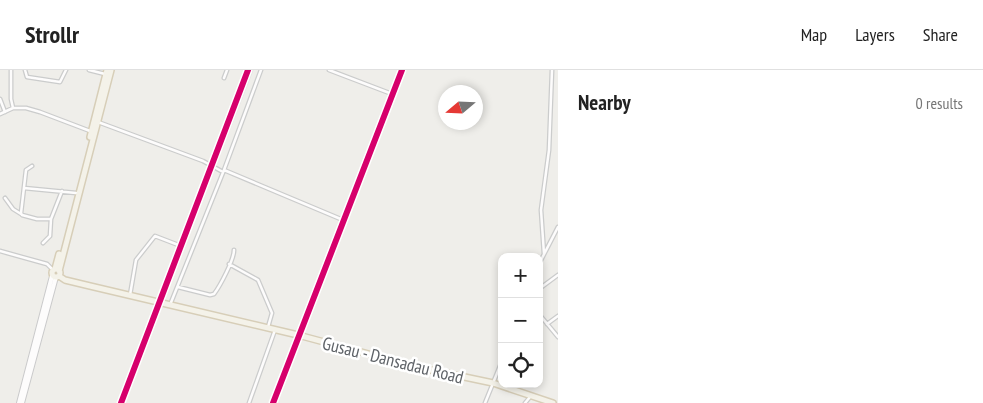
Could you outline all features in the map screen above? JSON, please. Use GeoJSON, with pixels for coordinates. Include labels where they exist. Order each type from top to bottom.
{"type":"FeatureCollection","features":[{"type":"Feature","properties":{"kind":"main road"},"geometry":{"type":"LineString","coordinates":[[21,403],[111,70]]}},
{"type":"Feature","properties":{"kind":"main road"},"geometry":{"type":"LineString","coordinates":[[56,273],[107,72]]}},
{"type":"Feature","properties":{"kind":"main road","name":"Gusau - Dansadau Road"},"geometry":{"type":"LineString","coordinates":[[56,273],[65,280],[268,328],[417,367],[493,383],[552,403]]}},
{"type":"Feature","properties":{"kind":"street"},"geometry":{"type":"LineString","coordinates":[[12,70],[11,99],[13,108]]}},
{"type":"Feature","properties":{"kind":"street"},"geometry":{"type":"LineString","coordinates":[[26,70],[27,77],[60,82],[66,70]]}},
{"type":"Feature","properties":{"kind":"street"},"geometry":{"type":"LineString","coordinates":[[89,70],[107,72]]}},
{"type":"Feature","properties":{"kind":"street"},"geometry":{"type":"LineString","coordinates":[[224,78],[227,70]]}},
{"type":"Feature","properties":{"kind":"street"},"geometry":{"type":"LineString","coordinates":[[121,403],[248,70]]}},
{"type":"Feature","properties":{"kind":"street"},"geometry":{"type":"LineString","coordinates":[[170,305],[224,171],[261,70]]}},
{"type":"Feature","properties":{"kind":"street"},"geometry":{"type":"LineString","coordinates":[[328,70],[393,94]]}},
{"type":"Feature","properties":{"kind":"street"},"geometry":{"type":"LineString","coordinates":[[273,403],[402,70]]}},
{"type":"Feature","properties":{"kind":"street"},"geometry":{"type":"LineString","coordinates":[[544,254],[541,210],[549,150],[552,70]]}},
{"type":"Feature","properties":{"kind":"street"},"geometry":{"type":"LineString","coordinates":[[0,99],[5,112]]}},
{"type":"Feature","properties":{"kind":"street"},"geometry":{"type":"LineString","coordinates":[[0,114],[13,108],[26,108],[92,132]]}},
{"type":"Feature","properties":{"kind":"street"},"geometry":{"type":"LineString","coordinates":[[98,122],[168,147],[343,220]]}},
{"type":"Feature","properties":{"kind":"street"},"geometry":{"type":"LineString","coordinates":[[22,214],[26,170],[32,166]]}},
{"type":"Feature","properties":{"kind":"street"},"geometry":{"type":"LineString","coordinates":[[24,188],[76,193]]}},
{"type":"Feature","properties":{"kind":"street"},"geometry":{"type":"LineString","coordinates":[[43,243],[50,236],[51,219],[62,191]]}},
{"type":"Feature","properties":{"kind":"street"},"geometry":{"type":"LineString","coordinates":[[5,198],[13,209],[22,214],[37,219],[51,219]]}},
{"type":"Feature","properties":{"kind":"street"},"geometry":{"type":"LineString","coordinates":[[544,254],[558,227]]}},
{"type":"Feature","properties":{"kind":"street"},"geometry":{"type":"LineString","coordinates":[[130,295],[136,260],[155,236],[181,246]]}},
{"type":"Feature","properties":{"kind":"street"},"geometry":{"type":"LineString","coordinates":[[178,287],[210,295],[214,294],[230,264],[234,250]]}},
{"type":"Feature","properties":{"kind":"street"},"geometry":{"type":"LineString","coordinates":[[0,251],[47,264],[56,273]]}},
{"type":"Feature","properties":{"kind":"street"},"geometry":{"type":"LineString","coordinates":[[230,264],[258,280],[272,313],[268,328]]}},
{"type":"Feature","properties":{"kind":"street"},"geometry":{"type":"LineString","coordinates":[[543,286],[558,275]]}},
{"type":"Feature","properties":{"kind":"street"},"geometry":{"type":"LineString","coordinates":[[548,324],[558,316]]}},
{"type":"Feature","properties":{"kind":"street"},"geometry":{"type":"LineString","coordinates":[[543,318],[558,337]]}},
{"type":"Feature","properties":{"kind":"street"},"geometry":{"type":"LineString","coordinates":[[249,403],[275,330]]}},
{"type":"Feature","properties":{"kind":"street"},"geometry":{"type":"LineString","coordinates":[[485,403],[498,371]]}},
{"type":"Feature","properties":{"kind":"street"},"geometry":{"type":"LineString","coordinates":[[525,403],[530,395]]}},
{"type":"Feature","properties":{"kind":"railway"},"geometry":{"type":"LineString","coordinates":[[124,403],[161,302],[252,70]]}},
{"type":"Feature","properties":{"kind":"cycle path"},"geometry":{"type":"LineString","coordinates":[[121,403],[248,70]]}},
{"type":"Feature","properties":{"kind":"cycle path"},"geometry":{"type":"LineString","coordinates":[[273,403],[402,70]]}}]}
